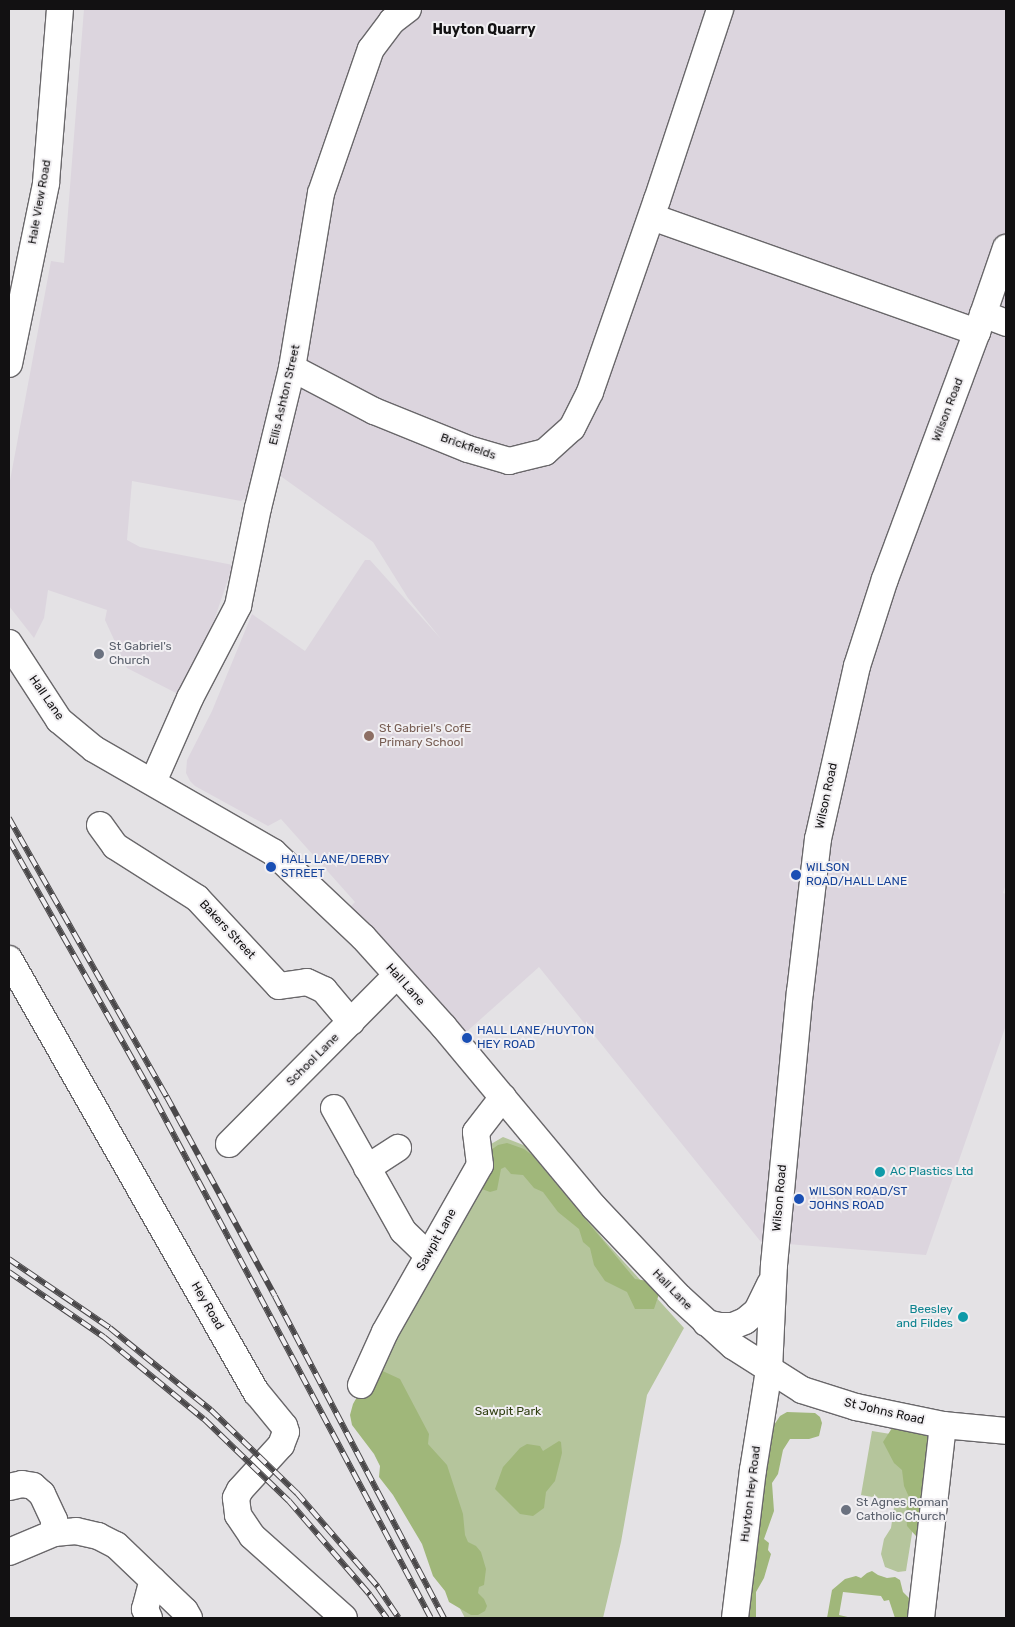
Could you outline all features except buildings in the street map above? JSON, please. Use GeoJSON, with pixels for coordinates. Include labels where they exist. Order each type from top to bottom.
{"type":"FeatureCollection","features":[{"type":"Feature","properties":{"kind":"street","name":"Hale View Road"},"geometry":{"type":"LineString","coordinates":[[9,364],[46,183],[60,9]]}},
{"type":"Feature","properties":{"kind":"street","name":"Ellis Ashton Street"},"geometry":{"type":"LineString","coordinates":[[153,782],[190,698],[238,606],[258,508],[292,368],[321,193],[371,49],[392,21],[408,9]]}},
{"type":"Feature","properties":{"kind":"street","name":"Brickfields"},"geometry":{"type":"LineString","coordinates":[[292,368],[374,411],[468,449],[509,461],[545,452],[572,428],[590,392],[652,217],[720,9]]}},
{"type":"Feature","properties":{"kind":"street"},"geometry":{"type":"LineString","coordinates":[[652,217],[989,323]]}},
{"type":"Feature","properties":{"kind":"street","name":"Wilson Road"},"geometry":{"type":"LineString","coordinates":[[769,1370],[774,1274],[798,1012],[818,839],[857,666],[885,579],[989,323],[1006,248]]}},
{"type":"Feature","properties":{"kind":"street","name":"Hall Lane"},"geometry":{"type":"LineString","coordinates":[[11,653],[59,720],[94,750],[273,852],[362,937],[444,1027],[594,1207],[706,1324],[732,1346],[769,1370]]}},
{"type":"Feature","properties":{"kind":"street","name":"Bakers Street"},"geometry":{"type":"LineString","coordinates":[[100,825],[115,846],[197,898],[279,986],[307,982],[324,990],[351,1022]]}},
{"type":"Feature","properties":{"kind":"street","name":"Hey Road"},"geometry":{"type":"LineString","coordinates":[[9,959],[256,1393],[284,1426],[286,1432],[281,1445],[240,1490],[236,1498],[238,1515],[252,1536],[344,1618]]}},
{"type":"Feature","properties":{"kind":"street","name":"School Lane"},"geometry":{"type":"LineString","coordinates":[[229,1144],[396,976]]}},
{"type":"Feature","properties":{"kind":"street","name":"Sawpit Lane"},"geometry":{"type":"LineString","coordinates":[[361,1384],[386,1332],[480,1165],[476,1132],[503,1097]]}},
{"type":"Feature","properties":{"kind":"street"},"geometry":{"type":"LineString","coordinates":[[334,1108],[403,1231],[428,1255]]}},
{"type":"Feature","properties":{"kind":"street"},"geometry":{"type":"LineString","coordinates":[[366,1168],[398,1148]]}},
{"type":"Feature","properties":{"kind":"street"},"geometry":{"type":"LineString","coordinates":[[706,1324],[733,1326],[745,1321],[761,1305],[774,1274]]}},
{"type":"Feature","properties":{"kind":"street","name":"St Johns Road"},"geometry":{"type":"LineString","coordinates":[[769,1370],[802,1390],[847,1404],[944,1425],[1006,1431]]}},
{"type":"Feature","properties":{"kind":"street","name":"Huyton Hey Road"},"geometry":{"type":"LineString","coordinates":[[735,1618],[753,1470],[769,1370]]}},
{"type":"Feature","properties":{"kind":"street"},"geometry":{"type":"LineString","coordinates":[[921,1618],[944,1425]]}},
{"type":"Feature","properties":{"kind":"street"},"geometry":{"type":"LineString","coordinates":[[9,1487],[22,1484],[33,1486],[42,1494],[54,1520],[54,1533]]}},
{"type":"Feature","properties":{"kind":"street"},"geometry":{"type":"LineString","coordinates":[[9,1552],[54,1533],[76,1531],[98,1536],[116,1545],[187,1615]]}},
{"type":"Feature","properties":{"kind":"street"},"geometry":{"type":"LineString","coordinates":[[149,1618],[145,1609],[153,1580]]}},
{"type":"Feature","properties":{"kind":"shaded area"},"geometry":{"type":"Polygon","coordinates":[[[84,9],[1006,9],[1006,884],[1003,893],[1006,894],[1006,1025],[926,1255],[761,1242],[539,967],[464,1034],[350,907],[355,902],[281,819],[268,826],[195,786],[190,781],[186,773],[187,760],[212,711],[252,614],[305,651],[365,560],[370,560],[441,639],[408,598],[373,542],[279,475],[241,501],[132,481],[127,540],[140,547],[233,565],[208,638],[182,696],[127,668],[105,620],[107,610],[48,590],[44,618],[34,638],[9,606],[9,486],[51,261],[64,263],[84,9]]]}},
{"type":"Feature","properties":{"kind":"green space","name":"Sawpit Park"},"geometry":{"type":"Polygon","coordinates":[[[503,1137],[531,1148],[604,1240],[684,1328],[647,1395],[621,1542],[603,1618],[465,1618],[356,1412],[486,1147],[503,1137]]]}},
{"type":"Feature","properties":{"kind":"green space"},"geometry":{"type":"Polygon","coordinates":[[[507,1143],[524,1149],[532,1155],[635,1279],[648,1281],[659,1294],[654,1309],[635,1309],[627,1292],[605,1281],[594,1265],[590,1248],[583,1242],[579,1229],[558,1212],[543,1192],[534,1188],[523,1175],[511,1174],[505,1167],[501,1169],[497,1190],[490,1192],[482,1189],[491,1150],[498,1145],[507,1143]]]}},
{"type":"Feature","properties":{"kind":"green space"},"geometry":{"type":"Polygon","coordinates":[[[374,1367],[400,1379],[429,1434],[428,1444],[447,1465],[463,1514],[465,1535],[468,1542],[476,1546],[481,1552],[486,1569],[484,1585],[479,1587],[478,1593],[484,1599],[487,1606],[485,1611],[478,1615],[471,1615],[449,1602],[445,1591],[433,1576],[422,1544],[393,1495],[379,1477],[380,1466],[374,1454],[352,1425],[350,1415],[353,1404],[374,1367]]]}},
{"type":"Feature","properties":{"kind":"green space"},"geometry":{"type":"Polygon","coordinates":[[[787,1412],[815,1413],[820,1417],[822,1423],[819,1436],[809,1439],[790,1439],[783,1450],[778,1474],[772,1483],[774,1511],[764,1539],[769,1543],[768,1550],[771,1554],[764,1578],[756,1592],[756,1618],[741,1618],[765,1465],[774,1425],[780,1416],[787,1412]]]}},
{"type":"Feature","properties":{"kind":"green space"},"geometry":{"type":"Polygon","coordinates":[[[894,1425],[932,1434],[920,1534],[916,1536],[907,1526],[906,1511],[909,1497],[904,1486],[902,1470],[894,1463],[883,1442],[894,1425]]]}},
{"type":"Feature","properties":{"kind":"green space"},"geometry":{"type":"Polygon","coordinates":[[[872,1431],[927,1440],[906,1571],[898,1572],[885,1567],[881,1554],[884,1539],[891,1528],[895,1501],[861,1495],[872,1431]]]}},
{"type":"Feature","properties":{"kind":"green space"},"geometry":{"type":"Polygon","coordinates":[[[559,1441],[561,1442],[562,1453],[555,1481],[546,1492],[544,1508],[533,1516],[520,1514],[495,1489],[503,1467],[520,1448],[527,1444],[540,1446],[543,1451],[559,1441]]]}},
{"type":"Feature","properties":{"kind":"green space"},"geometry":{"type":"Polygon","coordinates":[[[872,1571],[887,1578],[895,1577],[900,1580],[903,1592],[910,1599],[918,1618],[895,1618],[889,1600],[884,1601],[881,1596],[843,1592],[839,1615],[852,1618],[827,1618],[832,1590],[845,1579],[856,1576],[861,1578],[872,1571]]]}},
{"type":"Feature","properties":{"kind":"railway"},"geometry":{"type":"LineString","coordinates":[[9,818],[167,1097],[275,1296],[444,1618]]}},
{"type":"Feature","properties":{"kind":"railway"},"geometry":{"type":"LineString","coordinates":[[9,840],[157,1103],[431,1618]]}},
{"type":"Feature","properties":{"kind":"railway"},"geometry":{"type":"LineString","coordinates":[[9,1259],[110,1328],[211,1410],[297,1493],[378,1587],[399,1618]]}},
{"type":"Feature","properties":{"kind":"railway"},"geometry":{"type":"LineString","coordinates":[[9,1272],[104,1337],[204,1419],[289,1501],[370,1595],[387,1618]]}},
{"type":"Feature","properties":{"kind":"place","name":"St Gabriel's Church"},"geometry":{"type":"Point","coordinates":[99,654]}},
{"type":"Feature","properties":{"kind":"place","name":"St Gabriel's CofE Primary School"},"geometry":{"type":"Point","coordinates":[369,736]}},
{"type":"Feature","properties":{"kind":"place","name":"HALL LANE/DERBY STREET"},"geometry":{"type":"Point","coordinates":[271,867]}},
{"type":"Feature","properties":{"kind":"place","name":"WILSON ROAD/HALL LANE"},"geometry":{"type":"Point","coordinates":[796,875]}},
{"type":"Feature","properties":{"kind":"place","name":"HALL LANE/HUYTON HEY ROAD"},"geometry":{"type":"Point","coordinates":[467,1038]}},
{"type":"Feature","properties":{"kind":"place","name":"AC Plastics Ltd"},"geometry":{"type":"Point","coordinates":[880,1172]}},
{"type":"Feature","properties":{"kind":"place","name":"WILSON ROAD/ST JOHNS ROAD"},"geometry":{"type":"Point","coordinates":[799,1199]}},
{"type":"Feature","properties":{"kind":"place","name":"Beesley and Fildes"},"geometry":{"type":"Point","coordinates":[963,1317]}},
{"type":"Feature","properties":{"kind":"place","name":"St Agnes Roman Catholic Church"},"geometry":{"type":"Point","coordinates":[846,1510]}},
{"type":"Feature","properties":{"kind":"district","name":"Huyton Quarry"},"geometry":{"type":"Point","coordinates":[484,30]}}]}
